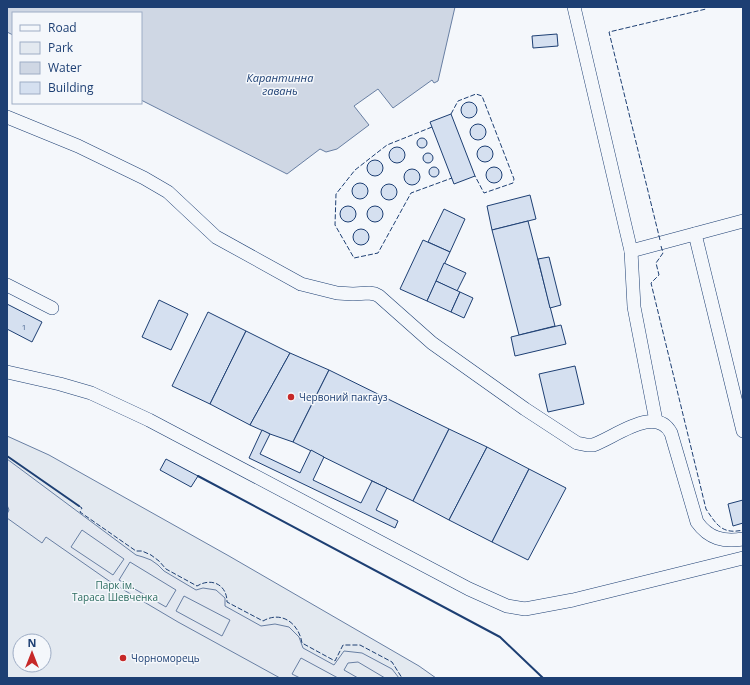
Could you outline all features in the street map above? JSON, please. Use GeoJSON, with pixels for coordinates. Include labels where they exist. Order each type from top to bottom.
{"type":"FeatureCollection","features":[{"type":"Feature","properties":{"kind":"street"},"geometry":{"type":"LineString","coordinates":[[575,7],[631,251],[634,307],[656,421]]}},
{"type":"Feature","properties":{"kind":"street"},"geometry":{"type":"LineString","coordinates":[[7,117],[78,146],[144,178],[168,192],[216,237],[301,284],[337,293],[368,293],[380,296],[432,343],[525,409],[577,443],[593,445],[643,422],[656,421],[666,425],[671,434],[697,522],[704,531],[710,535],[722,540],[737,540],[743,548]]}},
{"type":"Feature","properties":{"kind":"street"},"geometry":{"type":"LineString","coordinates":[[631,251],[743,221]]}},
{"type":"Feature","properties":{"kind":"street"},"geometry":{"type":"LineString","coordinates":[[695,234],[743,431]]}},
{"type":"Feature","properties":{"kind":"street"},"geometry":{"type":"LineString","coordinates":[[7,285],[52,308]]}},
{"type":"Feature","properties":{"kind":"street"},"geometry":{"type":"LineString","coordinates":[[7,372],[60,384],[91,393],[149,420],[469,589],[506,606],[525,609],[573,600],[743,558]]}},
{"type":"Feature","properties":{"kind":"green space","name":"Парк ім. Тараса Шевченка"},"geometry":{"type":"Polygon","coordinates":[[[7,436],[49,455],[229,556],[419,666],[436,678],[7,678],[7,436]]]}},
{"type":"Feature","properties":{"kind":"shaded area"},"geometry":{"type":"Polygon","coordinates":[[[7,459],[136,555],[151,560],[164,571],[196,590],[203,588],[216,590],[225,598],[225,606],[261,626],[275,624],[289,627],[299,637],[303,648],[334,665],[344,651],[362,653],[392,669],[399,678],[385,678],[358,662],[348,663],[344,670],[358,678],[338,678],[301,658],[292,674],[300,678],[280,678],[178,622],[112,583],[46,537],[42,543],[7,518],[9,510],[7,505],[7,459]],[[82,530],[71,547],[113,575],[124,559],[82,530]],[[130,562],[119,580],[166,607],[176,590],[130,562]],[[184,596],[176,611],[222,636],[230,620],[184,596]]]}},
{"type":"Feature","properties":{"kind":"water","name":"Карантинна гавань"},"geometry":{"type":"Polygon","coordinates":[[[7,7],[455,7],[438,81],[434,83],[432,80],[393,108],[378,89],[354,106],[369,125],[337,149],[326,152],[320,149],[287,174],[142,101],[142,12],[12,12],[12,34],[7,32],[7,7]]]}},
{"type":"Feature","properties":{"kind":"building"},"geometry":{"type":"Polygon","coordinates":[[[557,34],[558,46],[533,48],[532,36],[557,34]]]}},
{"type":"Feature","properties":{"kind":"building"},"geometry":{"type":"Polygon","coordinates":[[[466,102],[472,102],[477,107],[475,116],[472,118],[466,118],[461,113],[461,107],[466,102]]]}},
{"type":"Feature","properties":{"kind":"building"},"geometry":{"type":"Polygon","coordinates":[[[451,114],[475,176],[454,184],[430,122],[451,114]]]}},
{"type":"Feature","properties":{"kind":"building"},"geometry":{"type":"Polygon","coordinates":[[[475,124],[481,124],[486,129],[484,138],[481,140],[475,140],[470,135],[470,129],[475,124]]]}},
{"type":"Feature","properties":{"kind":"building"},"geometry":{"type":"Polygon","coordinates":[[[420,138],[424,138],[426,139],[426,147],[420,148],[417,145],[417,141],[420,138]]]}},
{"type":"Feature","properties":{"kind":"building"},"geometry":{"type":"Polygon","coordinates":[[[482,146],[488,146],[493,151],[491,160],[488,162],[482,162],[477,157],[477,151],[482,146]]]}},
{"type":"Feature","properties":{"kind":"building"},"geometry":{"type":"Polygon","coordinates":[[[394,147],[400,147],[405,152],[403,161],[400,163],[394,163],[389,158],[389,152],[394,147]]]}},
{"type":"Feature","properties":{"kind":"building"},"geometry":{"type":"Polygon","coordinates":[[[426,153],[430,153],[432,154],[432,162],[426,163],[423,160],[423,156],[426,153]]]}},
{"type":"Feature","properties":{"kind":"building"},"geometry":{"type":"Polygon","coordinates":[[[372,160],[378,160],[383,165],[381,174],[378,176],[372,176],[367,171],[367,165],[372,160]]]}},
{"type":"Feature","properties":{"kind":"building"},"geometry":{"type":"Polygon","coordinates":[[[432,167],[436,167],[438,168],[438,176],[432,177],[429,174],[429,170],[432,167]]]}},
{"type":"Feature","properties":{"kind":"building"},"geometry":{"type":"Polygon","coordinates":[[[491,167],[497,167],[502,172],[500,181],[497,183],[491,183],[486,178],[486,172],[491,167]]]}},
{"type":"Feature","properties":{"kind":"building"},"geometry":{"type":"Polygon","coordinates":[[[409,169],[415,169],[420,174],[418,183],[415,185],[409,185],[404,180],[404,174],[409,169]]]}},
{"type":"Feature","properties":{"kind":"building"},"geometry":{"type":"Polygon","coordinates":[[[357,183],[363,183],[368,188],[366,197],[363,199],[357,199],[352,194],[352,188],[357,183]]]}},
{"type":"Feature","properties":{"kind":"building"},"geometry":{"type":"Polygon","coordinates":[[[386,184],[392,184],[397,189],[395,198],[392,200],[386,200],[381,195],[381,189],[386,184]]]}},
{"type":"Feature","properties":{"kind":"building"},"geometry":{"type":"Polygon","coordinates":[[[530,195],[536,219],[492,230],[487,206],[530,195]]]}},
{"type":"Feature","properties":{"kind":"building"},"geometry":{"type":"Polygon","coordinates":[[[345,206],[351,206],[356,211],[354,220],[351,222],[345,222],[340,217],[340,211],[345,206]]]}},
{"type":"Feature","properties":{"kind":"building"},"geometry":{"type":"Polygon","coordinates":[[[372,206],[378,206],[383,211],[381,220],[378,222],[372,222],[367,217],[367,211],[372,206]]]}},
{"type":"Feature","properties":{"kind":"building"},"geometry":{"type":"Polygon","coordinates":[[[444,209],[465,219],[450,252],[428,242],[444,209]]]}},
{"type":"Feature","properties":{"kind":"building"},"geometry":{"type":"Polygon","coordinates":[[[528,221],[555,326],[519,335],[492,230],[528,221]]]}},
{"type":"Feature","properties":{"kind":"building"},"geometry":{"type":"Polygon","coordinates":[[[358,229],[364,229],[369,234],[367,243],[364,245],[358,245],[353,240],[353,234],[358,229]]]}},
{"type":"Feature","properties":{"kind":"building"},"geometry":{"type":"Polygon","coordinates":[[[423,240],[450,252],[427,301],[400,289],[423,240]]]}},
{"type":"Feature","properties":{"kind":"building"},"geometry":{"type":"Polygon","coordinates":[[[549,257],[561,305],[550,308],[538,259],[549,257]]]}},
{"type":"Feature","properties":{"kind":"building"},"geometry":{"type":"Polygon","coordinates":[[[444,263],[466,273],[457,291],[436,281],[444,263]]]}},
{"type":"Feature","properties":{"kind":"building"},"geometry":{"type":"Polygon","coordinates":[[[436,281],[460,292],[451,312],[427,301],[436,281]]]}},
{"type":"Feature","properties":{"kind":"building"},"geometry":{"type":"Polygon","coordinates":[[[460,292],[473,298],[464,318],[451,312],[460,292]]]}},
{"type":"Feature","properties":{"kind":"building"},"geometry":{"type":"Polygon","coordinates":[[[159,300],[188,314],[171,350],[142,337],[159,300]]]}},
{"type":"Feature","properties":{"kind":"building"},"geometry":{"type":"Polygon","coordinates":[[[7,304],[42,322],[32,342],[7,329],[7,304]]]}},
{"type":"Feature","properties":{"kind":"building"},"geometry":{"type":"Polygon","coordinates":[[[208,312],[246,331],[210,404],[172,386],[208,312]]]}},
{"type":"Feature","properties":{"kind":"building"},"geometry":{"type":"Polygon","coordinates":[[[561,325],[566,344],[515,356],[511,337],[561,325]]]}},
{"type":"Feature","properties":{"kind":"building"},"geometry":{"type":"Polygon","coordinates":[[[246,331],[290,353],[250,425],[210,404],[246,331]]]}},
{"type":"Feature","properties":{"kind":"building","name":"Червоний пакгауз"},"geometry":{"type":"Polygon","coordinates":[[[290,353],[329,370],[293,442],[250,425],[290,353]]]}},
{"type":"Feature","properties":{"kind":"building"},"geometry":{"type":"Polygon","coordinates":[[[575,366],[584,404],[548,412],[539,374],[575,366]]]}},
{"type":"Feature","properties":{"kind":"building"},"geometry":{"type":"Polygon","coordinates":[[[329,370],[449,429],[413,501],[293,442],[329,370]]]}},
{"type":"Feature","properties":{"kind":"building"},"geometry":{"type":"Polygon","coordinates":[[[449,429],[487,447],[449,520],[413,501],[449,429]]]}},
{"type":"Feature","properties":{"kind":"building"},"geometry":{"type":"Polygon","coordinates":[[[262,430],[270,434],[260,454],[300,473],[311,450],[324,457],[313,480],[361,503],[372,481],[387,488],[376,510],[398,521],[395,528],[249,458],[262,430]]]}},
{"type":"Feature","properties":{"kind":"building"},"geometry":{"type":"Polygon","coordinates":[[[487,447],[529,469],[492,542],[449,520],[487,447]]]}},
{"type":"Feature","properties":{"kind":"building"},"geometry":{"type":"Polygon","coordinates":[[[166,459],[198,476],[191,487],[160,470],[166,459]]]}},
{"type":"Feature","properties":{"kind":"building"},"geometry":{"type":"Polygon","coordinates":[[[529,469],[566,488],[528,560],[492,542],[529,469]]]}},
{"type":"Feature","properties":{"kind":"building"},"geometry":{"type":"Polygon","coordinates":[[[743,500],[743,523],[733,526],[728,504],[743,500]]]}},
{"type":"Feature","properties":{"kind":"fence"},"geometry":{"type":"LineString","coordinates":[[660,240],[609,32],[706,9],[707,7]]}},
{"type":"Feature","properties":{"kind":"fence"},"geometry":{"type":"LineString","coordinates":[[451,114],[458,101],[476,94],[482,96],[514,179],[513,183],[484,193],[475,176]]}},
{"type":"Feature","properties":{"kind":"fence"},"geometry":{"type":"LineString","coordinates":[[432,127],[387,145],[355,170],[336,194],[335,225],[354,258],[378,253],[411,193],[452,178]]}},
{"type":"Feature","properties":{"kind":"fence"},"geometry":{"type":"LineString","coordinates":[[661,246],[663,253],[656,263],[659,275],[651,283],[706,509],[717,524],[725,530],[743,530]]}},
{"type":"Feature","properties":{"kind":"fence"},"geometry":{"type":"LineString","coordinates":[[79,506],[82,508],[80,512],[136,551],[142,551],[151,555],[166,569],[197,586],[208,582],[218,584],[224,591],[227,602],[263,621],[277,617],[288,621],[297,630],[302,643],[335,661],[343,645],[360,645],[392,662],[402,678]]}},
{"type":"Feature","properties":{"kind":"wall"},"geometry":{"type":"LineString","coordinates":[[7,456],[79,506]]}},
{"type":"Feature","properties":{"kind":"wall"},"geometry":{"type":"LineString","coordinates":[[198,476],[500,637],[543,678]]}},
{"type":"Feature","properties":{"kind":"place","name":"Червоний пакгауз"},"geometry":{"type":"Point","coordinates":[291,397]}},
{"type":"Feature","properties":{"kind":"place","name":"Чорноморець"},"geometry":{"type":"Point","coordinates":[123,658]}}]}
